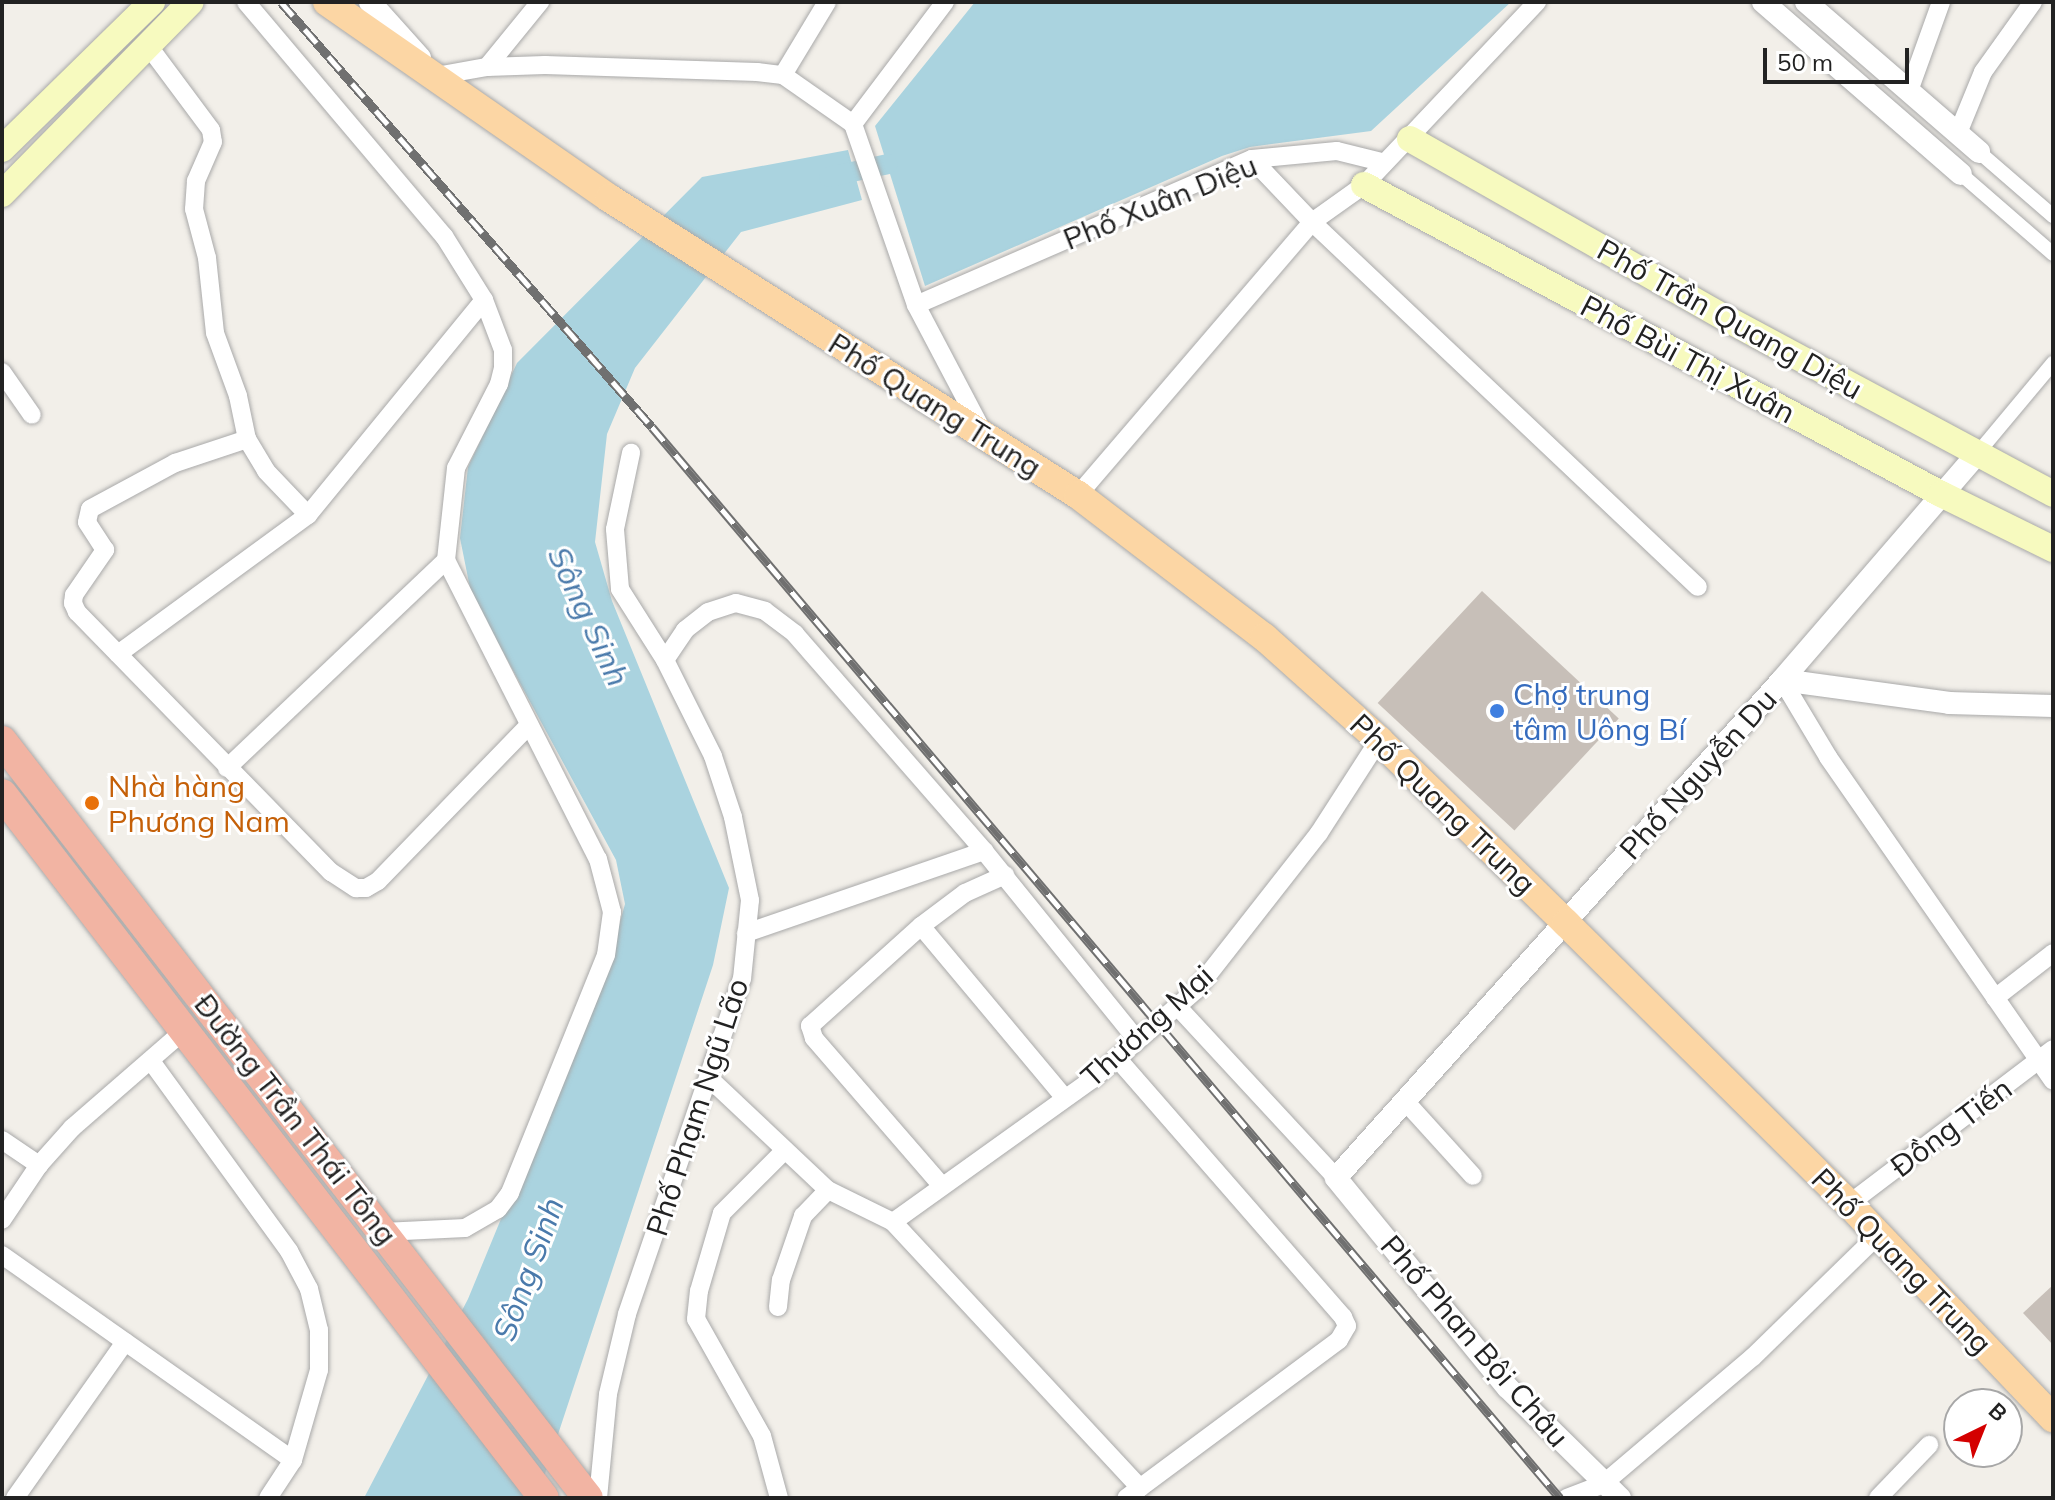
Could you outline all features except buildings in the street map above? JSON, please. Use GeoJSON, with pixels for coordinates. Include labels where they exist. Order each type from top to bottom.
{"type":"FeatureCollection","features":[{"type":"Feature","properties":{"kind":"highway","name":"Đường Trần Thái Tông"},"geometry":{"type":"LineString","coordinates":[[2,741],[591,1497]]}},
{"type":"Feature","properties":{"kind":"highway","name":"Đường Trần Thái Tông"},"geometry":{"type":"LineString","coordinates":[[2,794],[186,1029],[544,1498]]}},
{"type":"Feature","properties":{"kind":"main road"},"geometry":{"type":"LineString","coordinates":[[2,149],[152,2]]}},
{"type":"Feature","properties":{"kind":"main road"},"geometry":{"type":"LineString","coordinates":[[2,194],[191,2]]}},
{"type":"Feature","properties":{"kind":"main road","name":"Phố Quang Trung"},"geometry":{"type":"LineString","coordinates":[[327,2],[609,198],[1078,495],[1264,637],[1379,740],[1566,923],[1849,1204],[2053,1418]]}},
{"type":"Feature","properties":{"kind":"main road","name":"Phố Trần Quang Diệu"},"geometry":{"type":"LineString","coordinates":[[1410,139],[1727,319],[2053,494]]}},
{"type":"Feature","properties":{"kind":"main road","name":"Phố Bùi Thị Xuân"},"geometry":{"type":"LineString","coordinates":[[1364,185],[1941,494],[2053,549]]}},
{"type":"Feature","properties":{"kind":"street"},"geometry":{"type":"LineString","coordinates":[[246,2],[444,236],[484,300],[503,350],[503,368],[499,384],[456,468],[446,560],[598,859],[608,885],[612,912],[606,955],[510,1193],[498,1209],[465,1228],[383,1232]]}},
{"type":"Feature","properties":{"kind":"street"},"geometry":{"type":"LineString","coordinates":[[370,2],[436,76],[487,67],[545,65],[783,75],[853,124],[916,305],[987,439]]}},
{"type":"Feature","properties":{"kind":"street"},"geometry":{"type":"LineString","coordinates":[[487,67],[540,2]]}},
{"type":"Feature","properties":{"kind":"street"},"geometry":{"type":"LineString","coordinates":[[783,75],[827,2]]}},
{"type":"Feature","properties":{"kind":"street"},"geometry":{"type":"LineString","coordinates":[[853,124],[945,2]]}},
{"type":"Feature","properties":{"kind":"street"},"geometry":{"type":"LineString","coordinates":[[1078,495],[1312,222],[1364,185],[1537,2]]}},
{"type":"Feature","properties":{"kind":"street"},"geometry":{"type":"LineString","coordinates":[[1763,2],[2053,254]]}},
{"type":"Feature","properties":{"kind":"street"},"geometry":{"type":"LineString","coordinates":[[1806,2],[2053,216]]}},
{"type":"Feature","properties":{"kind":"street"},"geometry":{"type":"LineString","coordinates":[[1909,91],[1941,2]]}},
{"type":"Feature","properties":{"kind":"street"},"geometry":{"type":"LineString","coordinates":[[1958,133],[1983,72],[2033,2]]}},
{"type":"Feature","properties":{"kind":"street"},"geometry":{"type":"LineString","coordinates":[[147,44],[211,130],[213,142],[196,181],[194,209],[207,258],[215,333],[238,396],[247,439],[266,471],[308,515]]}},
{"type":"Feature","properties":{"kind":"street"},"geometry":{"type":"LineString","coordinates":[[1916,136],[1934,112]]}},
{"type":"Feature","properties":{"kind":"street","name":"Phố Xuân Diệu"},"geometry":{"type":"LineString","coordinates":[[916,305],[1252,159],[1337,151],[1385,163]]}},
{"type":"Feature","properties":{"kind":"street","name":"Phố Bùi Thị Xuân"},"geometry":{"type":"LineString","coordinates":[[1337,151],[1364,185]]}},
{"type":"Feature","properties":{"kind":"street"},"geometry":{"type":"LineString","coordinates":[[1252,159],[1312,222],[1698,587]]}},
{"type":"Feature","properties":{"kind":"street"},"geometry":{"type":"LineString","coordinates":[[118,654],[308,515],[484,300]]}},
{"type":"Feature","properties":{"kind":"street","name":"Phố Nguyễn Du"},"geometry":{"type":"LineString","coordinates":[[1336,1178],[1782,680],[2053,363]]}},
{"type":"Feature","properties":{"kind":"street"},"geometry":{"type":"LineString","coordinates":[[2,372],[32,415]]}},
{"type":"Feature","properties":{"kind":"street"},"geometry":{"type":"LineString","coordinates":[[247,439],[175,463],[90,509],[87,522],[105,550],[74,595],[73,603],[77,612],[227,768],[331,872],[356,888],[366,888],[378,881],[528,726]]}},
{"type":"Feature","properties":{"kind":"street","name":"Phố Phạm Ngũ Lão"},"geometry":{"type":"LineString","coordinates":[[591,1497],[608,1394],[627,1314],[742,979],[750,900],[733,817],[713,756],[665,660],[620,589],[615,529],[631,453]]}},
{"type":"Feature","properties":{"kind":"street"},"geometry":{"type":"LineString","coordinates":[[227,768],[446,560]]}},
{"type":"Feature","properties":{"kind":"street"},"geometry":{"type":"LineString","coordinates":[[665,660],[685,630],[708,612],[736,603],[765,611],[795,634],[1005,875],[1137,1040]]}},
{"type":"Feature","properties":{"kind":"street"},"geometry":{"type":"LineString","coordinates":[[1782,680],[1949,703],[2053,706]]}},
{"type":"Feature","properties":{"kind":"street"},"geometry":{"type":"LineString","coordinates":[[1782,680],[1828,757],[2053,1081]]}},
{"type":"Feature","properties":{"kind":"street","name":"Thương Mại"},"geometry":{"type":"LineString","coordinates":[[893,1222],[1065,1098],[1196,990],[1319,833],[1379,740]]}},
{"type":"Feature","properties":{"kind":"street"},"geometry":{"type":"LineString","coordinates":[[746,933],[984,851]]}},
{"type":"Feature","properties":{"kind":"street"},"geometry":{"type":"LineString","coordinates":[[942,1186],[810,1032],[814,1022],[921,926],[965,893],[1005,875]]}},
{"type":"Feature","properties":{"kind":"street"},"geometry":{"type":"LineString","coordinates":[[921,926],[1065,1098]]}},
{"type":"Feature","properties":{"kind":"street"},"geometry":{"type":"LineString","coordinates":[[1995,998],[2053,953]]}},
{"type":"Feature","properties":{"kind":"street"},"geometry":{"type":"LineString","coordinates":[[1177,1006],[1256,1095],[1336,1178]]}},
{"type":"Feature","properties":{"kind":"street"},"geometry":{"type":"LineString","coordinates":[[2,1220],[39,1165],[82,1119],[186,1029]]}},
{"type":"Feature","properties":{"kind":"street","name":"Đồng Tiến"},"geometry":{"type":"LineString","coordinates":[[1849,1204],[2053,1049]]}},
{"type":"Feature","properties":{"kind":"street"},"geometry":{"type":"LineString","coordinates":[[709,1078],[828,1190],[893,1222],[1133,1493],[1339,1340],[1347,1326],[1343,1317],[1117,1058]]}},
{"type":"Feature","properties":{"kind":"street"},"geometry":{"type":"LineString","coordinates":[[151,1061],[289,1251],[309,1289],[319,1330],[319,1370],[310,1410],[293,1460],[268,1498]]}},
{"type":"Feature","properties":{"kind":"street"},"geometry":{"type":"LineString","coordinates":[[1405,1101],[1473,1176]]}},
{"type":"Feature","properties":{"kind":"street"},"geometry":{"type":"LineString","coordinates":[[2,1140],[39,1165]]}},
{"type":"Feature","properties":{"kind":"street"},"geometry":{"type":"LineString","coordinates":[[779,1498],[762,1436],[696,1319],[699,1291],[722,1213],[785,1150]]}},
{"type":"Feature","properties":{"kind":"street","name":"Phố Phan Bội Châu"},"geometry":{"type":"LineString","coordinates":[[1336,1178],[1507,1387],[1612,1491]]}},
{"type":"Feature","properties":{"kind":"street"},"geometry":{"type":"LineString","coordinates":[[778,1307],[781,1280],[803,1216],[828,1190]]}},
{"type":"Feature","properties":{"kind":"street"},"geometry":{"type":"LineString","coordinates":[[1567,1498],[1612,1491],[1878,1235]]}},
{"type":"Feature","properties":{"kind":"street"},"geometry":{"type":"LineString","coordinates":[[2,1255],[293,1460]]}},
{"type":"Feature","properties":{"kind":"street"},"geometry":{"type":"LineString","coordinates":[[15,1498],[125,1342]]}},
{"type":"Feature","properties":{"kind":"street"},"geometry":{"type":"LineString","coordinates":[[1878,1498],[1929,1445]]}},
{"type":"Feature","properties":{"kind":"water"},"geometry":{"type":"Polygon","coordinates":[[[975,2],[1511,2],[1371,131],[1250,147],[1222,156],[925,286],[875,126],[975,2]]]}},
{"type":"Feature","properties":{"kind":"water"},"geometry":{"type":"Polygon","coordinates":[[[848,150],[862,200],[741,232],[635,368],[607,434],[595,542],[612,601],[729,888],[713,965],[537,1498],[364,1498],[468,1299],[613,947],[625,904],[616,860],[471,593],[460,538],[468,467],[517,363],[702,177],[848,150]]]}},
{"type":"Feature","properties":{"kind":"waterway","name":"Sông Sinh"},"geometry":{"type":"LineString","coordinates":[[829,177],[888,164]]}},
{"type":"Feature","properties":{"kind":"railway"},"geometry":{"type":"LineString","coordinates":[[281,2],[652,427],[1560,1498]]}},
{"type":"Feature","properties":{"kind":"place","name":"Chợ trung tâm Uông Bí"},"geometry":{"type":"Point","coordinates":[1497,711]}},
{"type":"Feature","properties":{"kind":"place","name":"Nhà hàng Phương Nam"},"geometry":{"type":"Point","coordinates":[92,803]}}]}
